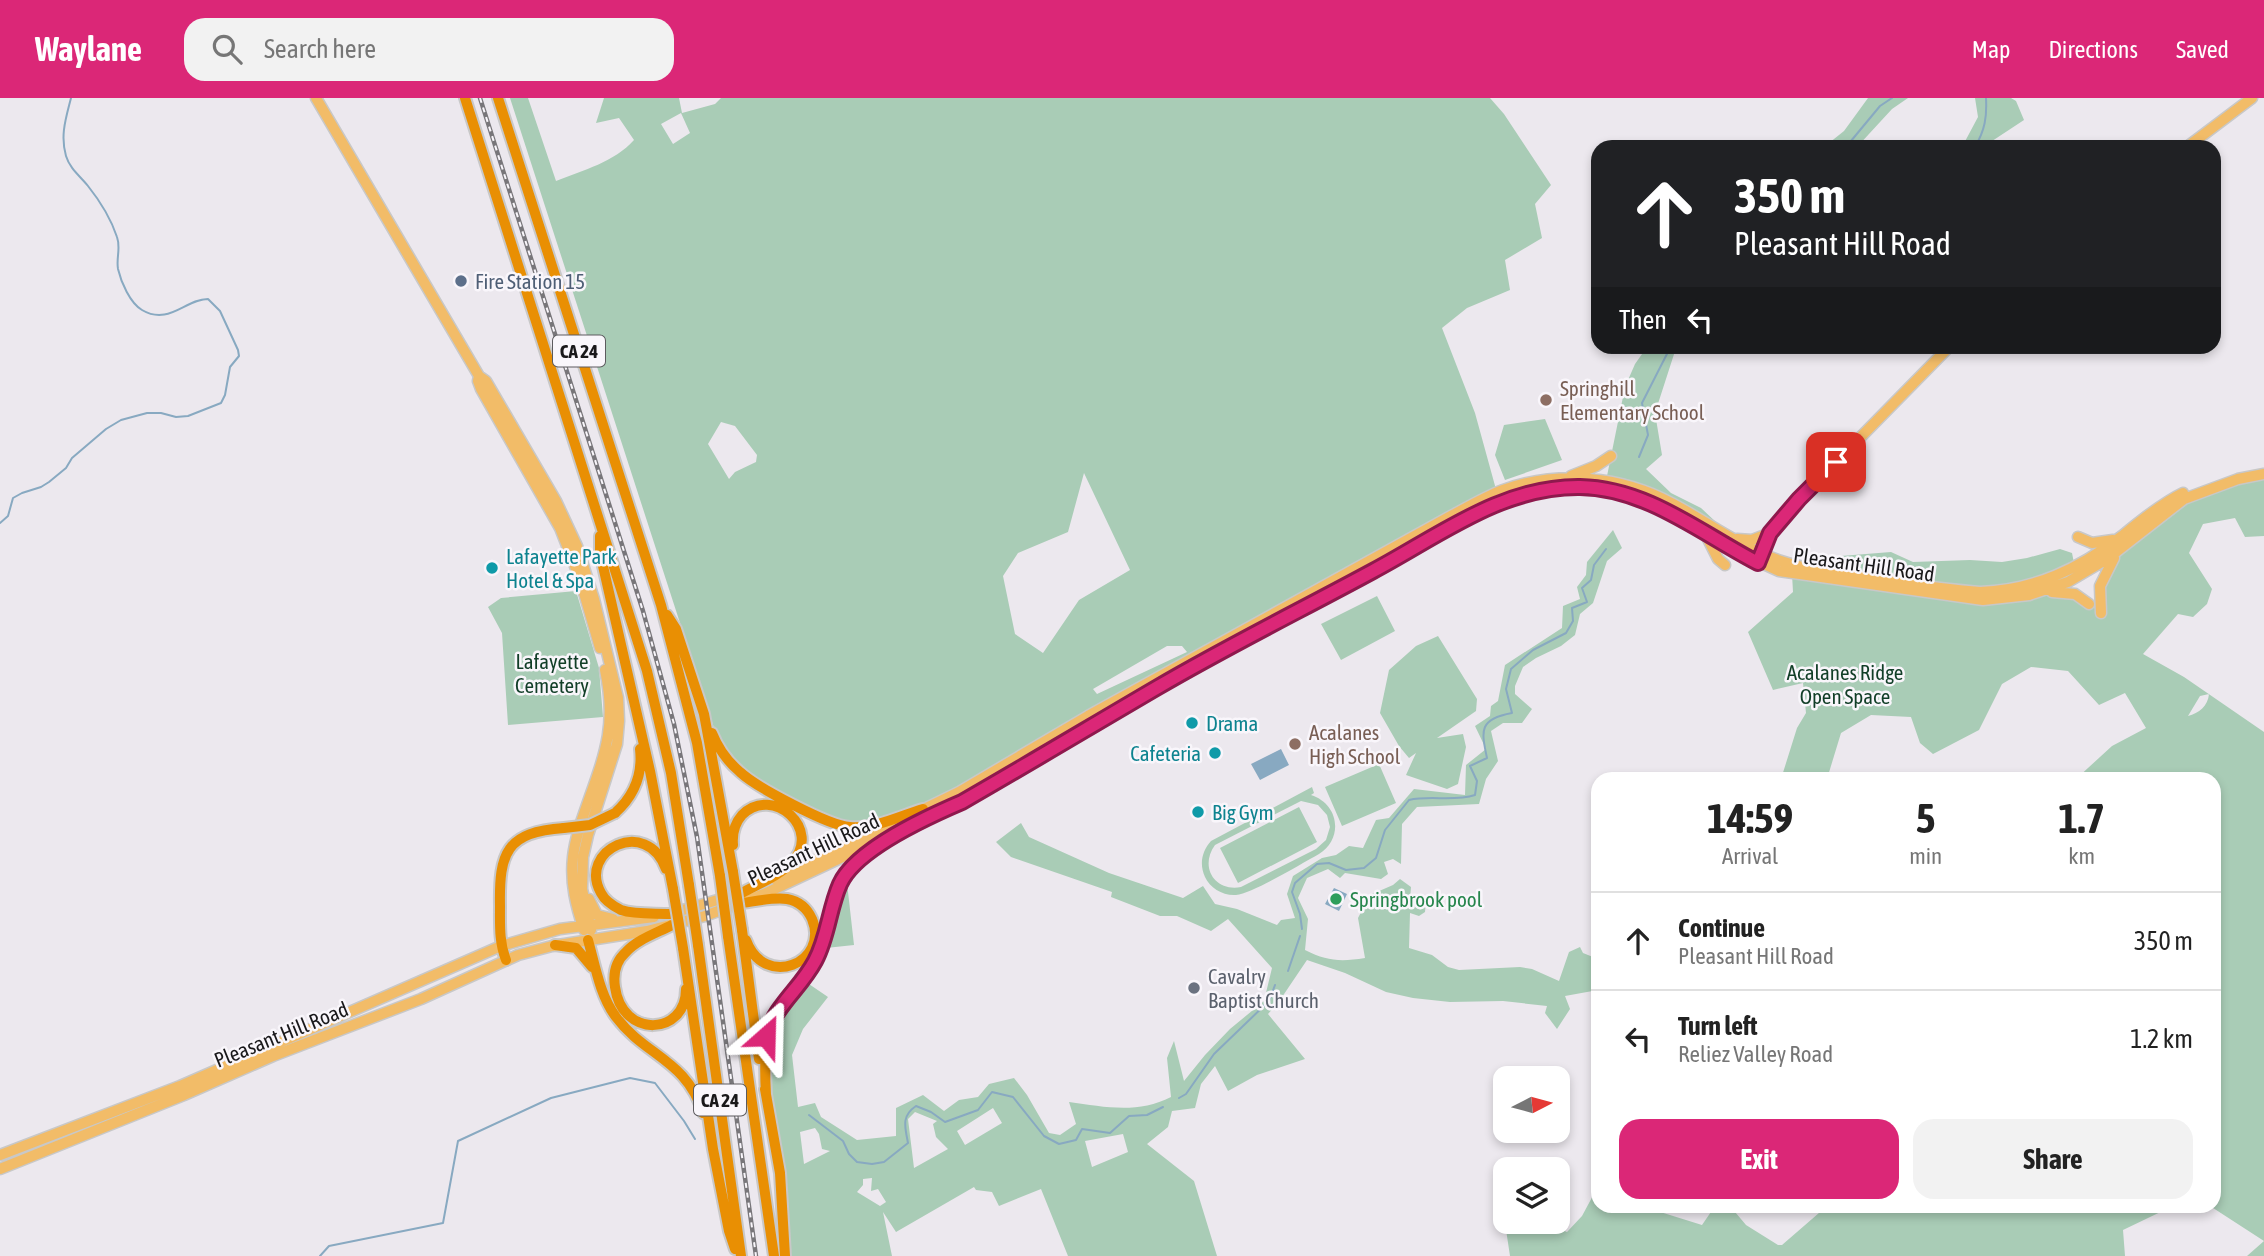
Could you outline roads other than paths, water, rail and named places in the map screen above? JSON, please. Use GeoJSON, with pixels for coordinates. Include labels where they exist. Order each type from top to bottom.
{"type":"FeatureCollection","features":[{"type":"Feature","properties":{"kind":"highway","name":"CA 24"},"geometry":{"type":"LineString","coordinates":[[465,98],[653,694],[673,785],[689,885],[739,1256]]}},
{"type":"Feature","properties":{"kind":"highway","name":"CA 24"},"geometry":{"type":"LineString","coordinates":[[498,98],[661,605],[697,743],[720,876],[775,1256]]}},
{"type":"Feature","properties":{"kind":"highway"},"geometry":{"type":"LineString","coordinates":[[600,527],[600,553],[653,783],[673,889],[713,1149],[729,1231],[739,1256]]}},
{"type":"Feature","properties":{"kind":"highway"},"geometry":{"type":"LineString","coordinates":[[661,605],[676,629],[704,714],[723,755],[745,777],[824,820],[844,827],[877,824],[926,813]]}},
{"type":"Feature","properties":{"kind":"highway"},"geometry":{"type":"LineString","coordinates":[[506,960],[500,946],[500,876],[505,857],[515,842],[530,833],[590,825],[615,813],[633,792],[641,764],[627,670]]}},
{"type":"Feature","properties":{"kind":"highway"},"geometry":{"type":"LineString","coordinates":[[704,714],[733,872],[755,1029],[778,1161],[785,1256]]}},
{"type":"Feature","properties":{"kind":"highway"},"geometry":{"type":"LineString","coordinates":[[733,872],[733,828],[742,815],[755,806],[771,804],[794,817],[799,826],[802,845],[793,861],[742,898]]}},
{"type":"Feature","properties":{"kind":"highway"},"geometry":{"type":"LineString","coordinates":[[766,1095],[764,1057],[770,1027],[779,1008],[817,957],[842,880],[852,866],[866,854],[926,813]]}},
{"type":"Feature","properties":{"kind":"highway"},"geometry":{"type":"LineString","coordinates":[[671,919],[618,908],[604,898],[599,890],[596,870],[604,854],[618,844],[644,843],[659,854],[673,889]]}},
{"type":"Feature","properties":{"kind":"highway"},"geometry":{"type":"LineString","coordinates":[[742,898],[793,901],[808,912],[813,920],[814,938],[811,947],[799,962],[775,967],[766,965],[752,953],[742,930]]}},
{"type":"Feature","properties":{"kind":"highway"},"geometry":{"type":"LineString","coordinates":[[671,919],[634,945],[621,957],[617,965],[614,983],[616,993],[623,1010],[633,1020],[640,1024],[656,1025],[671,1019],[681,1009],[686,994],[683,948]]}},
{"type":"Feature","properties":{"kind":"highway"},"geometry":{"type":"LineString","coordinates":[[588,940],[605,997],[616,1018],[633,1035],[672,1064],[689,1084],[701,1106],[713,1149]]}},
{"type":"Feature","properties":{"kind":"highway"},"geometry":{"type":"LineString","coordinates":[[555,945],[576,948],[597,973]]}},
{"type":"Feature","properties":{"kind":"main road"},"geometry":{"type":"LineString","coordinates":[[316,98],[479,376],[481,389],[541,492],[569,549],[595,629],[609,688],[611,721],[608,742],[578,832],[573,856],[573,890],[587,925]]}},
{"type":"Feature","properties":{"kind":"main road"},"geometry":{"type":"LineString","coordinates":[[2196,140],[2252,98]]}},
{"type":"Feature","properties":{"kind":"main road"},"geometry":{"type":"LineString","coordinates":[[1760,558],[1770,533],[1799,499],[1942,354]]}},
{"type":"Feature","properties":{"kind":"main road"},"geometry":{"type":"LineString","coordinates":[[479,376],[486,381],[508,418],[572,535],[591,587],[616,687],[619,710],[617,744],[584,846],[581,878],[588,940]]}},
{"type":"Feature","properties":{"kind":"main road"},"geometry":{"type":"LineString","coordinates":[[1563,478],[1586,471],[1611,456]]}},
{"type":"Feature","properties":{"kind":"main road","name":"Pleasant Hill Road"},"geometry":{"type":"LineString","coordinates":[[1760,558],[1818,571],[1953,590],[2001,592],[2061,575],[2094,556],[2180,494],[2264,468]]}},
{"type":"Feature","properties":{"kind":"main road","name":"Pleasant Hill Road"},"geometry":{"type":"LineString","coordinates":[[0,1168],[184,1095],[273,1056],[421,999],[506,960],[555,945],[588,940],[671,919],[742,898],[926,813],[962,802],[1159,687],[1505,499],[1559,488],[1605,489],[1639,498],[1668,511],[1706,534],[1792,574],[1970,598],[2003,599],[2045,592],[2079,577],[2121,549],[2184,499],[2238,479],[2264,474]]}},
{"type":"Feature","properties":{"kind":"main road","name":"Pleasant Hill Road"},"geometry":{"type":"LineString","coordinates":[[926,813],[1088,716],[1490,496],[1520,485],[1563,478],[1606,481],[1641,490],[1672,503],[1731,544]]}},
{"type":"Feature","properties":{"kind":"main road"},"geometry":{"type":"LineString","coordinates":[[1706,534],[1718,559],[1725,565],[1723,555],[1731,544],[1770,533]]}},
{"type":"Feature","properties":{"kind":"main road"},"geometry":{"type":"LineString","coordinates":[[2078,537],[2092,543],[2120,537]]}},
{"type":"Feature","properties":{"kind":"main road"},"geometry":{"type":"LineString","coordinates":[[2101,613],[2099,593],[2102,579],[2121,549]]}},
{"type":"Feature","properties":{"kind":"main road"},"geometry":{"type":"LineString","coordinates":[[2045,592],[2075,594],[2089,604]]}},
{"type":"Feature","properties":{"kind":"main road"},"geometry":{"type":"LineString","coordinates":[[581,878],[597,915],[606,919],[627,920]]}},
{"type":"Feature","properties":{"kind":"main road","name":"Pleasant Hill Road"},"geometry":{"type":"LineString","coordinates":[[0,1155],[180,1086],[500,946],[536,934],[587,925],[627,920],[671,919]]}},
{"type":"Feature","properties":{"kind":"water"},"geometry":{"type":"Polygon","coordinates":[[[1281,749],[1289,765],[1260,780],[1251,764],[1281,749]]]}},
{"type":"Feature","properties":{"kind":"water","name":"Springbrook pool"},"geometry":{"type":"Polygon","coordinates":[[[1334,888],[1347,894],[1339,911],[1325,904],[1334,888]]]}},
{"type":"Feature","properties":{"kind":"waterway"},"geometry":{"type":"LineString","coordinates":[[0,523],[8,516],[13,498],[49,482],[66,468],[72,458],[121,420],[147,413],[188,416],[221,403],[230,367],[239,356],[220,311],[208,299],[160,315],[142,310],[130,297],[118,269],[118,241],[112,224],[97,198],[66,156],[64,134],[71,98]]}},
{"type":"Feature","properties":{"kind":"waterway"},"geometry":{"type":"LineString","coordinates":[[1852,140],[1880,106],[1892,98]]}},
{"type":"Feature","properties":{"kind":"waterway"},"geometry":{"type":"LineString","coordinates":[[1978,140],[1985,123],[1986,98]]}},
{"type":"Feature","properties":{"kind":"waterway"},"geometry":{"type":"LineString","coordinates":[[1639,457],[1648,435],[1642,403],[1667,354]]}},
{"type":"Feature","properties":{"kind":"waterway"},"geometry":{"type":"LineString","coordinates":[[1302,929],[1292,892],[1295,883],[1317,864],[1329,863],[1346,870],[1364,868],[1376,858],[1385,830],[1409,800],[1475,795],[1477,781],[1470,766],[1487,758],[1485,727],[1493,719],[1512,713],[1506,689],[1511,669],[1533,650],[1566,633],[1573,621],[1572,608],[1587,602],[1582,588],[1591,580],[1594,565],[1606,549]]}},
{"type":"Feature","properties":{"kind":"waterway"},"geometry":{"type":"LineString","coordinates":[[1288,971],[1300,936]]}},
{"type":"Feature","properties":{"kind":"waterway"},"geometry":{"type":"LineString","coordinates":[[1179,1098],[1186,1094],[1214,1054],[1269,1001],[1275,985]]}},
{"type":"Feature","properties":{"kind":"waterway"},"geometry":{"type":"LineString","coordinates":[[320,1256],[329,1246],[443,1223],[458,1141],[551,1098],[630,1078],[655,1083],[695,1139]]}},
{"type":"Feature","properties":{"kind":"waterway"},"geometry":{"type":"LineString","coordinates":[[809,1115],[843,1141],[849,1154],[857,1162],[872,1164],[884,1162],[908,1143],[906,1118],[916,1106],[945,1122],[978,1110],[992,1092],[1013,1097],[1044,1136],[1059,1144],[1076,1140],[1082,1129],[1110,1133],[1129,1116],[1147,1115],[1163,1107]]}},
{"type":"Feature","properties":{"kind":"railway"},"geometry":{"type":"LineString","coordinates":[[480,98],[643,611],[674,724],[697,837],[756,1256]]}},
{"type":"Feature","properties":{"kind":"place","name":"Fire Station 15"},"geometry":{"type":"Point","coordinates":[461,281]}},
{"type":"Feature","properties":{"kind":"place","name":"Springhill Elementary School"},"geometry":{"type":"Point","coordinates":[1546,400]}},
{"type":"Feature","properties":{"kind":"place","name":"Lafayette Park Hotel & Spa"},"geometry":{"type":"Point","coordinates":[492,568]}},
{"type":"Feature","properties":{"kind":"place","name":"Drama"},"geometry":{"type":"Point","coordinates":[1192,723]}},
{"type":"Feature","properties":{"kind":"place","name":"Acalanes High School"},"geometry":{"type":"Point","coordinates":[1295,744]}},
{"type":"Feature","properties":{"kind":"place","name":"Cafeteria"},"geometry":{"type":"Point","coordinates":[1215,753]}},
{"type":"Feature","properties":{"kind":"place","name":"Big Gym"},"geometry":{"type":"Point","coordinates":[1198,812]}},
{"type":"Feature","properties":{"kind":"place","name":"Springbrook pool"},"geometry":{"type":"Point","coordinates":[1336,899]}},
{"type":"Feature","properties":{"kind":"place","name":"Cavalry Baptist Church"},"geometry":{"type":"Point","coordinates":[1194,988]}},
{"type":"Feature","properties":{"kind":"park label","name":"Lafayette Cemetery"},"geometry":{"type":"Point","coordinates":[552,673]}},
{"type":"Feature","properties":{"kind":"park label","name":"Acalanes Ridge Open Space"},"geometry":{"type":"Point","coordinates":[1845,684]}}]}
